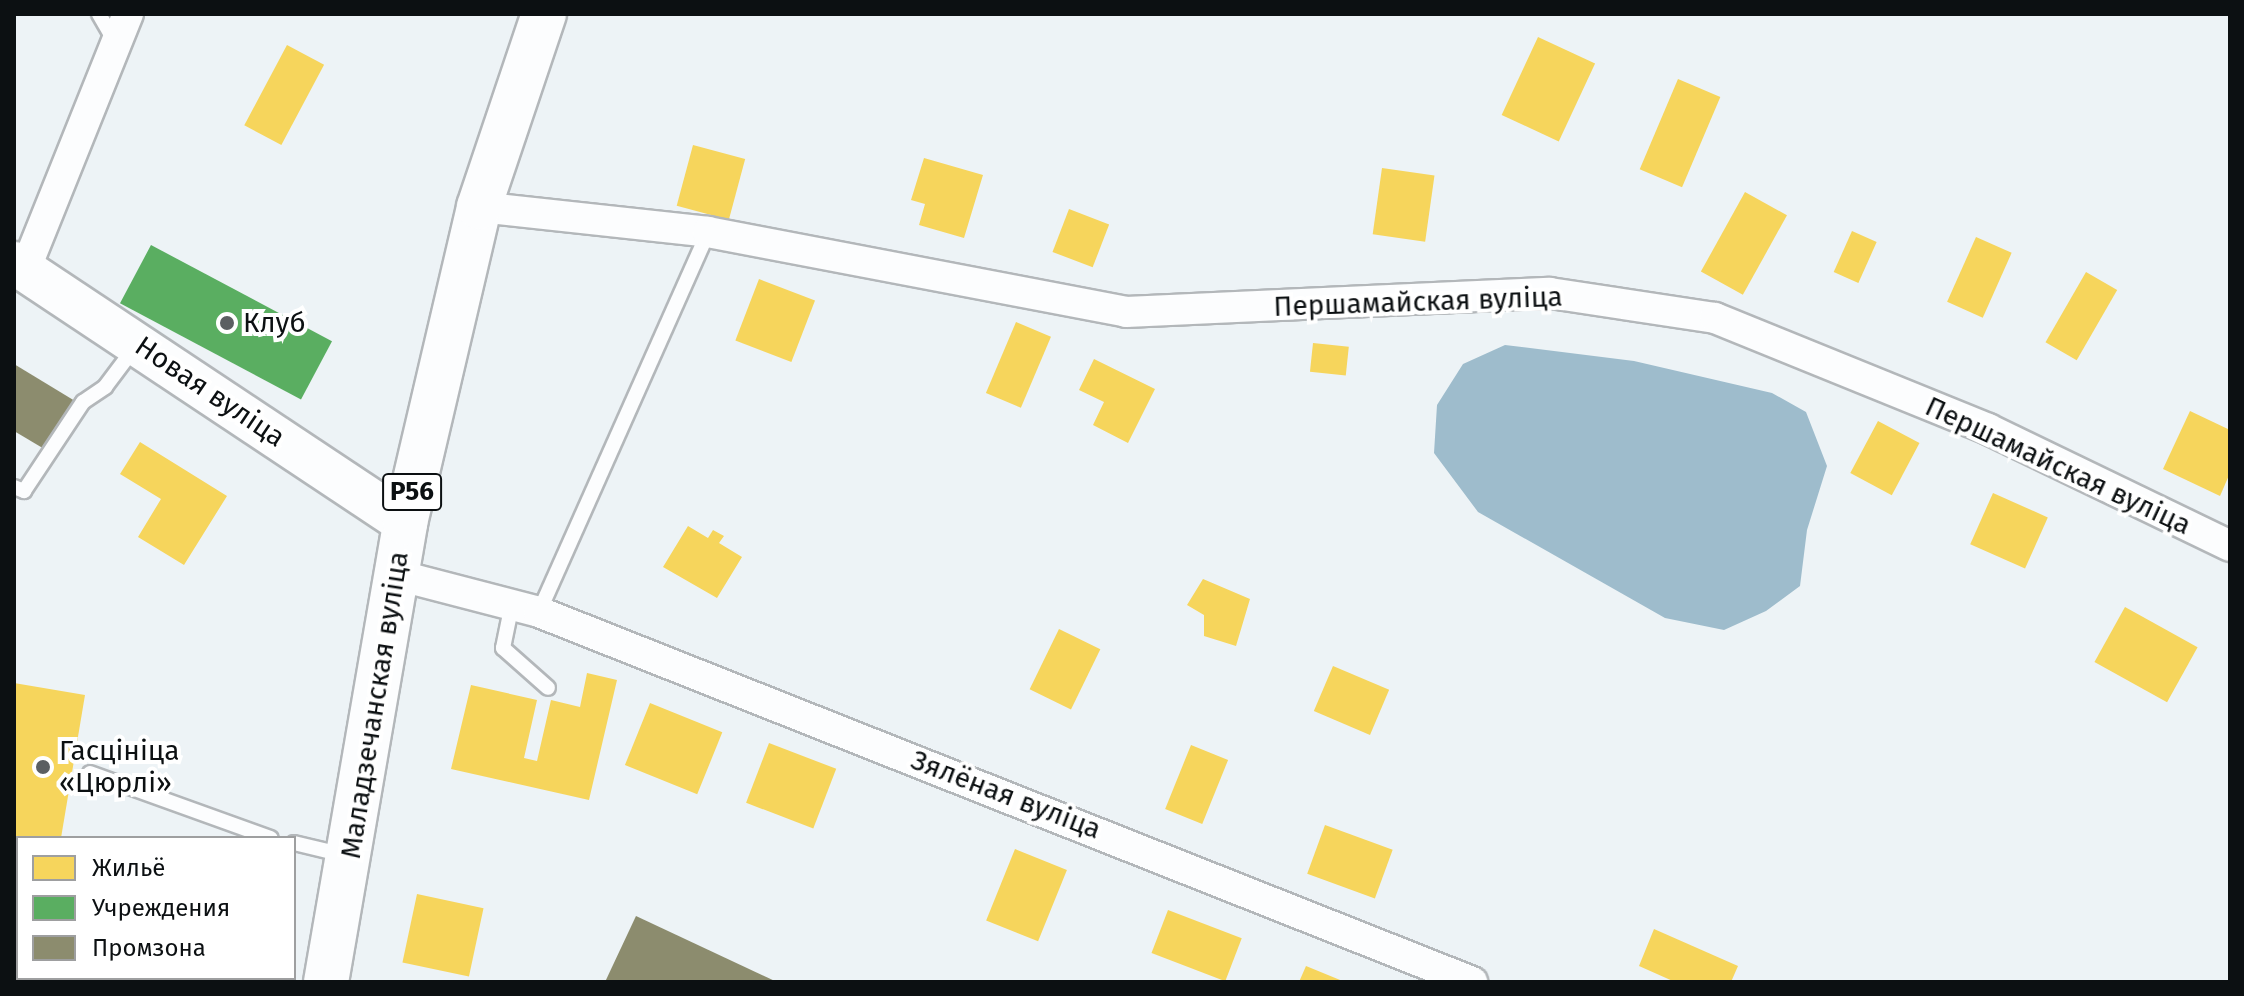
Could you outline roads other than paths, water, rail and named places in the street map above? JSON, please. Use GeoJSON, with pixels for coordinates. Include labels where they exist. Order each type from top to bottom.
{"type":"FeatureCollection","features":[{"type":"Feature","properties":{"kind":"main road","name":"Маладзечанская вуліца"},"geometry":{"type":"LineString","coordinates":[[326,982],[351,857],[405,523],[479,207],[544,14]]}},
{"type":"Feature","properties":{"kind":"street"},"geometry":{"type":"LineString","coordinates":[[20,267],[128,14]]}},
{"type":"Feature","properties":{"kind":"street","name":"Першамайская вуліца"},"geometry":{"type":"LineString","coordinates":[[479,207],[708,232],[1126,312],[1550,293],[1715,318],[1988,429],[2230,546]]}},
{"type":"Feature","properties":{"kind":"street","name":"Новая вуліца"},"geometry":{"type":"LineString","coordinates":[[20,267],[405,523]]}},
{"type":"Feature","properties":{"kind":"street","name":"Зялёная вуліца"},"geometry":{"type":"LineString","coordinates":[[397,575],[526,608],[1472,982]]}},
{"type":"Feature","properties":{"kind":"lane"},"geometry":{"type":"LineString","coordinates":[[99,14],[116,44]]}},
{"type":"Feature","properties":{"kind":"lane"},"geometry":{"type":"LineString","coordinates":[[548,688],[503,648],[526,608],[708,232]]}},
{"type":"Feature","properties":{"kind":"lane"},"geometry":{"type":"LineString","coordinates":[[14,487],[24,491],[83,402],[105,387],[138,344]]}},
{"type":"Feature","properties":{"kind":"lane"},"geometry":{"type":"LineString","coordinates":[[90,773],[265,836]]}},
{"type":"Feature","properties":{"kind":"lane"},"geometry":{"type":"LineString","coordinates":[[296,843],[351,857]]}},
{"type":"Feature","properties":{"kind":"water"},"geometry":{"type":"Polygon","coordinates":[[[1505,345],[1634,361],[1772,393],[1806,412],[1827,466],[1807,530],[1800,586],[1766,611],[1724,630],[1665,618],[1478,512],[1434,453],[1437,405],[1463,364],[1505,345]]]}},
{"type":"Feature","properties":{"kind":"place","name":"Клуб"},"geometry":{"type":"Point","coordinates":[227,323]}},
{"type":"Feature","properties":{"kind":"place","name":"Гасцініца «Цюрлі»"},"geometry":{"type":"Point","coordinates":[43,767]}}]}
